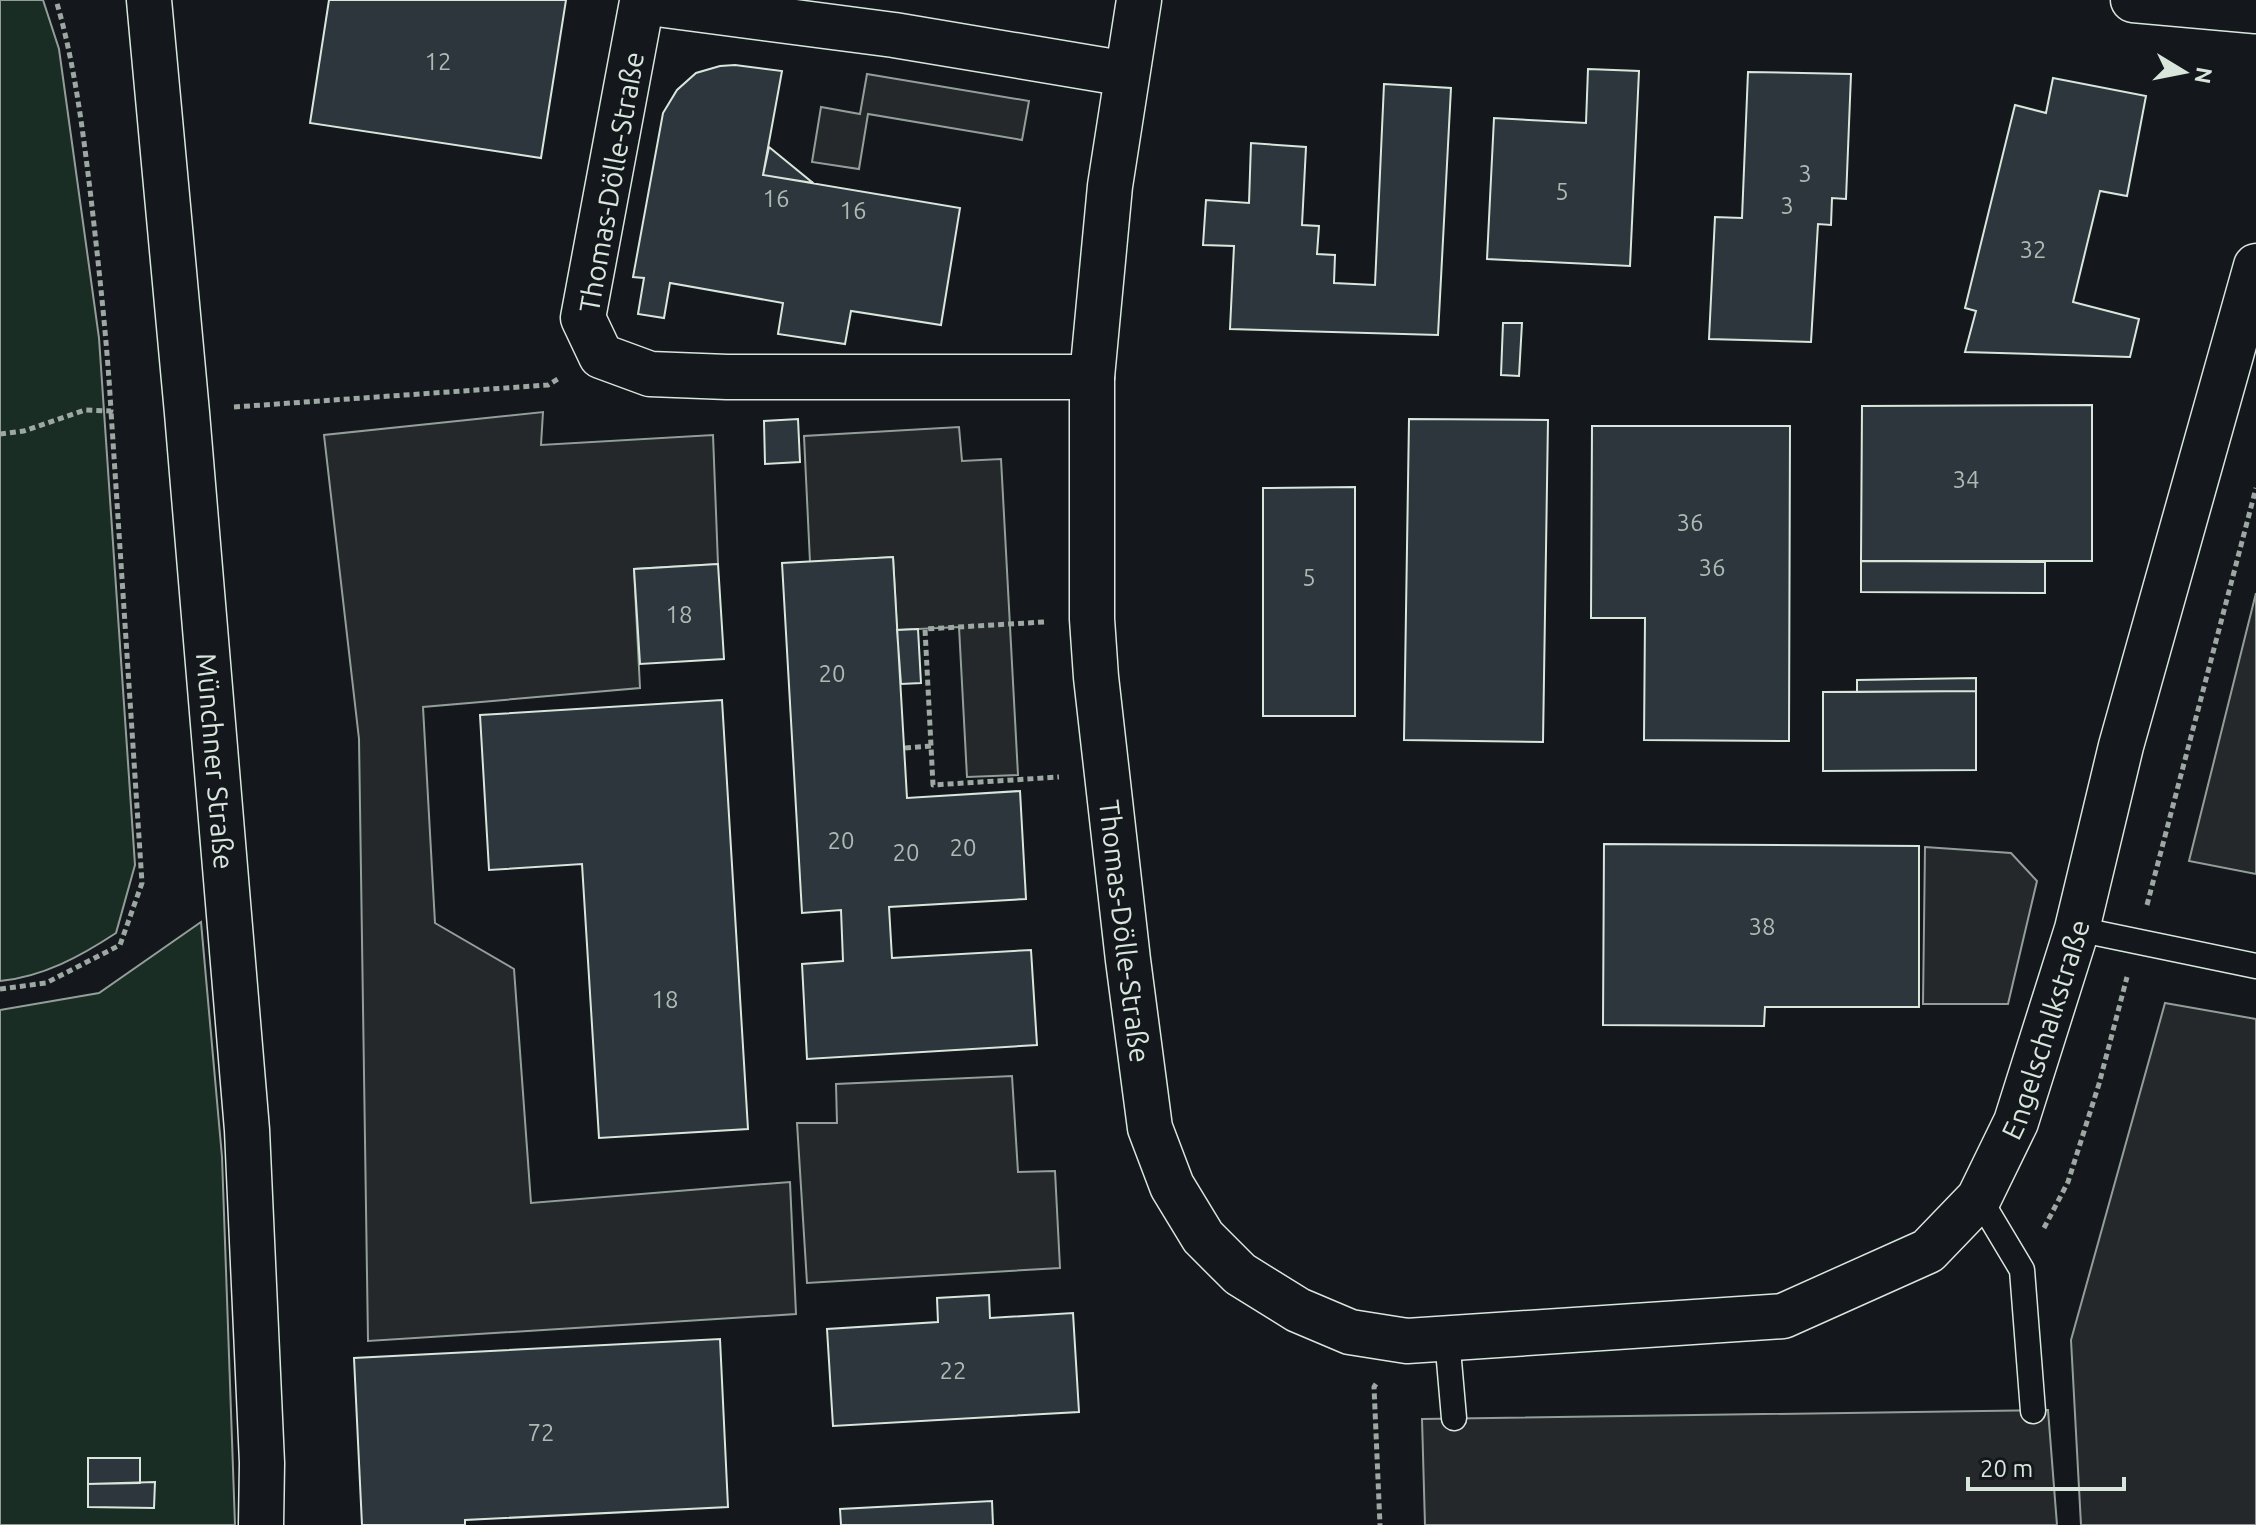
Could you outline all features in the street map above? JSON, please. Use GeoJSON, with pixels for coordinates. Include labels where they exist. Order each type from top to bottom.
{"type":"FeatureCollection","features":[{"type":"Feature","properties":{"kind":"street","name":"Münchner Straße"},"geometry":{"type":"LineString","coordinates":[[149,0],[247,1130],[262,1463],[261,1525]]}},
{"type":"Feature","properties":{"kind":"street","name":"Thomas-Dölle-Straße"},"geometry":{"type":"LineString","coordinates":[[1139,0],[1110,186],[1092,377],[1092,619],[1128,960],[1150,1128],[1172,1186],[1203,1237],[1240,1274],[1298,1310],[1350,1332],[1427,1339]]}},
{"type":"Feature","properties":{"kind":"street"},"geometry":{"type":"LineString","coordinates":[[2133,0],[2256,11]]}},
{"type":"Feature","properties":{"kind":"street","name":"Thomas-Dölle-Straße"},"geometry":{"type":"LineString","coordinates":[[1092,377],[727,377],[650,374],[601,356],[583,318],[642,2],[894,35],[1127,74]]}},
{"type":"Feature","properties":{"kind":"street","name":"Engelschalkstraße"},"geometry":{"type":"LineString","coordinates":[[1427,1339],[1783,1316],[1928,1251],[1979,1198],[2016,1122],[2077,929],[2121,746],[2256,266]]}},
{"type":"Feature","properties":{"kind":"lane"},"geometry":{"type":"LineString","coordinates":[[2077,929],[2256,966]]}},
{"type":"Feature","properties":{"kind":"lane"},"geometry":{"type":"LineString","coordinates":[[1979,1198],[2022,1270],[2033,1411]]}},
{"type":"Feature","properties":{"kind":"lane"},"geometry":{"type":"LineString","coordinates":[[1427,1339],[1454,1418]]}},
{"type":"Feature","properties":{"kind":"path"},"geometry":{"type":"LineString","coordinates":[[0,989],[46,983],[120,945],[142,883],[106,327],[83,131],[64,25],[56,0]]}},
{"type":"Feature","properties":{"kind":"path"},"geometry":{"type":"LineString","coordinates":[[187,413],[548,385],[601,356]]}},
{"type":"Feature","properties":{"kind":"path"},"geometry":{"type":"LineString","coordinates":[[0,434],[24,431],[85,410],[111,411]]}},
{"type":"Feature","properties":{"kind":"path"},"geometry":{"type":"LineString","coordinates":[[2022,1270],[2068,1182],[2099,1084],[2256,488]]}},
{"type":"Feature","properties":{"kind":"path"},"geometry":{"type":"LineString","coordinates":[[1092,619],[925,629],[933,785],[1108,773]]}},
{"type":"Feature","properties":{"kind":"path"},"geometry":{"type":"LineString","coordinates":[[905,748],[931,746]]}},
{"type":"Feature","properties":{"kind":"path"},"geometry":{"type":"LineString","coordinates":[[1380,1525],[1374,1387],[1427,1339]]}},
{"type":"Feature","properties":{"kind":"green space"},"geometry":{"type":"Polygon","coordinates":[[[0,0],[43,0],[59,49],[99,338],[135,865],[116,933],[61,964],[31,975],[0,981],[0,0]]]}},
{"type":"Feature","properties":{"kind":"green space"},"geometry":{"type":"Polygon","coordinates":[[[201,922],[222,1157],[235,1525],[0,1525],[0,1010],[99,993],[201,922]]]}},
{"type":"Feature","properties":{"kind":"shaded area"},"geometry":{"type":"Polygon","coordinates":[[[867,74],[1029,101],[1022,140],[868,114],[859,169],[812,162],[821,107],[860,114],[867,74]]]}},
{"type":"Feature","properties":{"kind":"shaded area"},"geometry":{"type":"Polygon","coordinates":[[[543,412],[541,445],[713,435],[718,564],[634,569],[640,688],[423,707],[435,923],[514,969],[531,1203],[790,1182],[796,1314],[368,1341],[359,739],[324,435],[543,412]]]}},
{"type":"Feature","properties":{"kind":"shaded area"},"geometry":{"type":"Polygon","coordinates":[[[959,427],[962,461],[1001,459],[1018,775],[967,777],[959,627],[897,630],[893,557],[810,562],[804,436],[959,427]]]}},
{"type":"Feature","properties":{"kind":"shaded area"},"geometry":{"type":"Polygon","coordinates":[[[2256,593],[2256,874],[2189,861],[2256,593]]]}},
{"type":"Feature","properties":{"kind":"shaded area"},"geometry":{"type":"Polygon","coordinates":[[[1925,847],[2011,853],[2037,881],[2008,1004],[1923,1004],[1925,847]]]}},
{"type":"Feature","properties":{"kind":"shaded area"},"geometry":{"type":"Polygon","coordinates":[[[2165,1003],[2256,1019],[2256,1525],[2081,1525],[2071,1340],[2165,1003]]]}},
{"type":"Feature","properties":{"kind":"shaded area"},"geometry":{"type":"Polygon","coordinates":[[[1012,1076],[1018,1172],[1055,1171],[1060,1268],[807,1283],[797,1123],[837,1123],[836,1084],[1012,1076]]]}},
{"type":"Feature","properties":{"kind":"shaded area"},"geometry":{"type":"Polygon","coordinates":[[[2048,1410],[2057,1525],[1425,1525],[1422,1419],[2048,1410]]]}},
{"type":"Feature","properties":{"kind":"building"},"geometry":{"type":"Polygon","coordinates":[[[329,0],[566,0],[541,158],[310,123],[329,0]]]}},
{"type":"Feature","properties":{"kind":"building"},"geometry":{"type":"Polygon","coordinates":[[[735,65],[782,71],[763,175],[960,208],[941,325],[851,311],[845,344],[778,334],[783,303],[670,283],[664,318],[638,314],[644,278],[633,277],[663,113],[677,90],[696,73],[735,65]]]}},
{"type":"Feature","properties":{"kind":"building"},"geometry":{"type":"Polygon","coordinates":[[[1588,69],[1639,71],[1630,266],[1487,259],[1494,118],[1586,123],[1588,69]]]}},
{"type":"Feature","properties":{"kind":"building"},"geometry":{"type":"Polygon","coordinates":[[[1748,72],[1851,74],[1846,199],[1832,198],[1831,225],[1818,224],[1811,342],[1709,339],[1715,217],[1742,218],[1748,72]]]}},
{"type":"Feature","properties":{"kind":"building"},"geometry":{"type":"Polygon","coordinates":[[[2053,78],[2146,96],[2127,196],[2100,191],[2073,302],[2139,319],[2130,357],[1965,352],[1976,311],[1965,308],[2015,105],[2046,113],[2053,78]]]}},
{"type":"Feature","properties":{"kind":"building"},"geometry":{"type":"Polygon","coordinates":[[[1384,84],[1451,88],[1438,335],[1230,329],[1234,246],[1203,245],[1206,200],[1249,203],[1251,143],[1306,147],[1302,225],[1319,226],[1317,254],[1335,255],[1334,283],[1375,285],[1384,84]]]}},
{"type":"Feature","properties":{"kind":"building"},"geometry":{"type":"Polygon","coordinates":[[[769,147],[813,183],[763,175],[769,147]]]}},
{"type":"Feature","properties":{"kind":"building"},"geometry":{"type":"Polygon","coordinates":[[[1503,323],[1522,323],[1519,376],[1501,375],[1503,323]]]}},
{"type":"Feature","properties":{"kind":"building"},"geometry":{"type":"Polygon","coordinates":[[[2092,405],[2092,561],[1861,561],[1862,406],[2092,405]]]}},
{"type":"Feature","properties":{"kind":"building"},"geometry":{"type":"Polygon","coordinates":[[[798,419],[800,462],[765,464],[764,421],[798,419]]]}},
{"type":"Feature","properties":{"kind":"building"},"geometry":{"type":"Polygon","coordinates":[[[1409,419],[1548,420],[1543,742],[1404,740],[1409,419]]]}},
{"type":"Feature","properties":{"kind":"building"},"geometry":{"type":"Polygon","coordinates":[[[1592,426],[1790,426],[1789,741],[1644,740],[1645,618],[1591,618],[1592,426]]]}},
{"type":"Feature","properties":{"kind":"building"},"geometry":{"type":"Polygon","coordinates":[[[1355,487],[1355,716],[1263,716],[1263,488],[1355,487]]]}},
{"type":"Feature","properties":{"kind":"building"},"geometry":{"type":"Polygon","coordinates":[[[893,557],[907,798],[1020,791],[1026,899],[889,907],[892,958],[1031,950],[1037,1045],[807,1059],[802,964],[843,961],[841,910],[802,913],[782,563],[893,557]]]}},
{"type":"Feature","properties":{"kind":"building"},"geometry":{"type":"Polygon","coordinates":[[[1861,561],[2045,562],[2045,593],[1861,592],[1861,561]]]}},
{"type":"Feature","properties":{"kind":"building"},"geometry":{"type":"Polygon","coordinates":[[[718,564],[724,659],[640,664],[634,569],[718,564]]]}},
{"type":"Feature","properties":{"kind":"building"},"geometry":{"type":"Polygon","coordinates":[[[918,629],[921,683],[901,684],[897,630],[918,629]]]}},
{"type":"Feature","properties":{"kind":"building"},"geometry":{"type":"Polygon","coordinates":[[[1976,678],[1976,691],[1857,692],[1857,680],[1976,678]]]}},
{"type":"Feature","properties":{"kind":"building"},"geometry":{"type":"Polygon","coordinates":[[[1976,691],[1976,770],[1823,771],[1823,692],[1976,691]]]}},
{"type":"Feature","properties":{"kind":"building"},"geometry":{"type":"Polygon","coordinates":[[[722,700],[748,1129],[599,1138],[582,864],[489,870],[480,715],[722,700]]]}},
{"type":"Feature","properties":{"kind":"building"},"geometry":{"type":"Polygon","coordinates":[[[1604,844],[1919,846],[1919,1007],[1765,1007],[1764,1026],[1603,1025],[1604,844]]]}},
{"type":"Feature","properties":{"kind":"building"},"geometry":{"type":"Polygon","coordinates":[[[989,1295],[990,1318],[1073,1313],[1079,1412],[833,1426],[827,1329],[938,1322],[937,1298],[989,1295]]]}},
{"type":"Feature","properties":{"kind":"building"},"geometry":{"type":"Polygon","coordinates":[[[720,1339],[728,1507],[465,1520],[465,1525],[362,1525],[354,1358],[720,1339]]]}},
{"type":"Feature","properties":{"kind":"building"},"geometry":{"type":"Polygon","coordinates":[[[88,1458],[140,1458],[140,1483],[88,1484],[88,1458]]]}},
{"type":"Feature","properties":{"kind":"building"},"geometry":{"type":"Polygon","coordinates":[[[155,1482],[154,1508],[88,1507],[88,1484],[155,1482]]]}},
{"type":"Feature","properties":{"kind":"building"},"geometry":{"type":"Polygon","coordinates":[[[992,1501],[993,1525],[841,1525],[840,1509],[992,1501]]]}}]}
